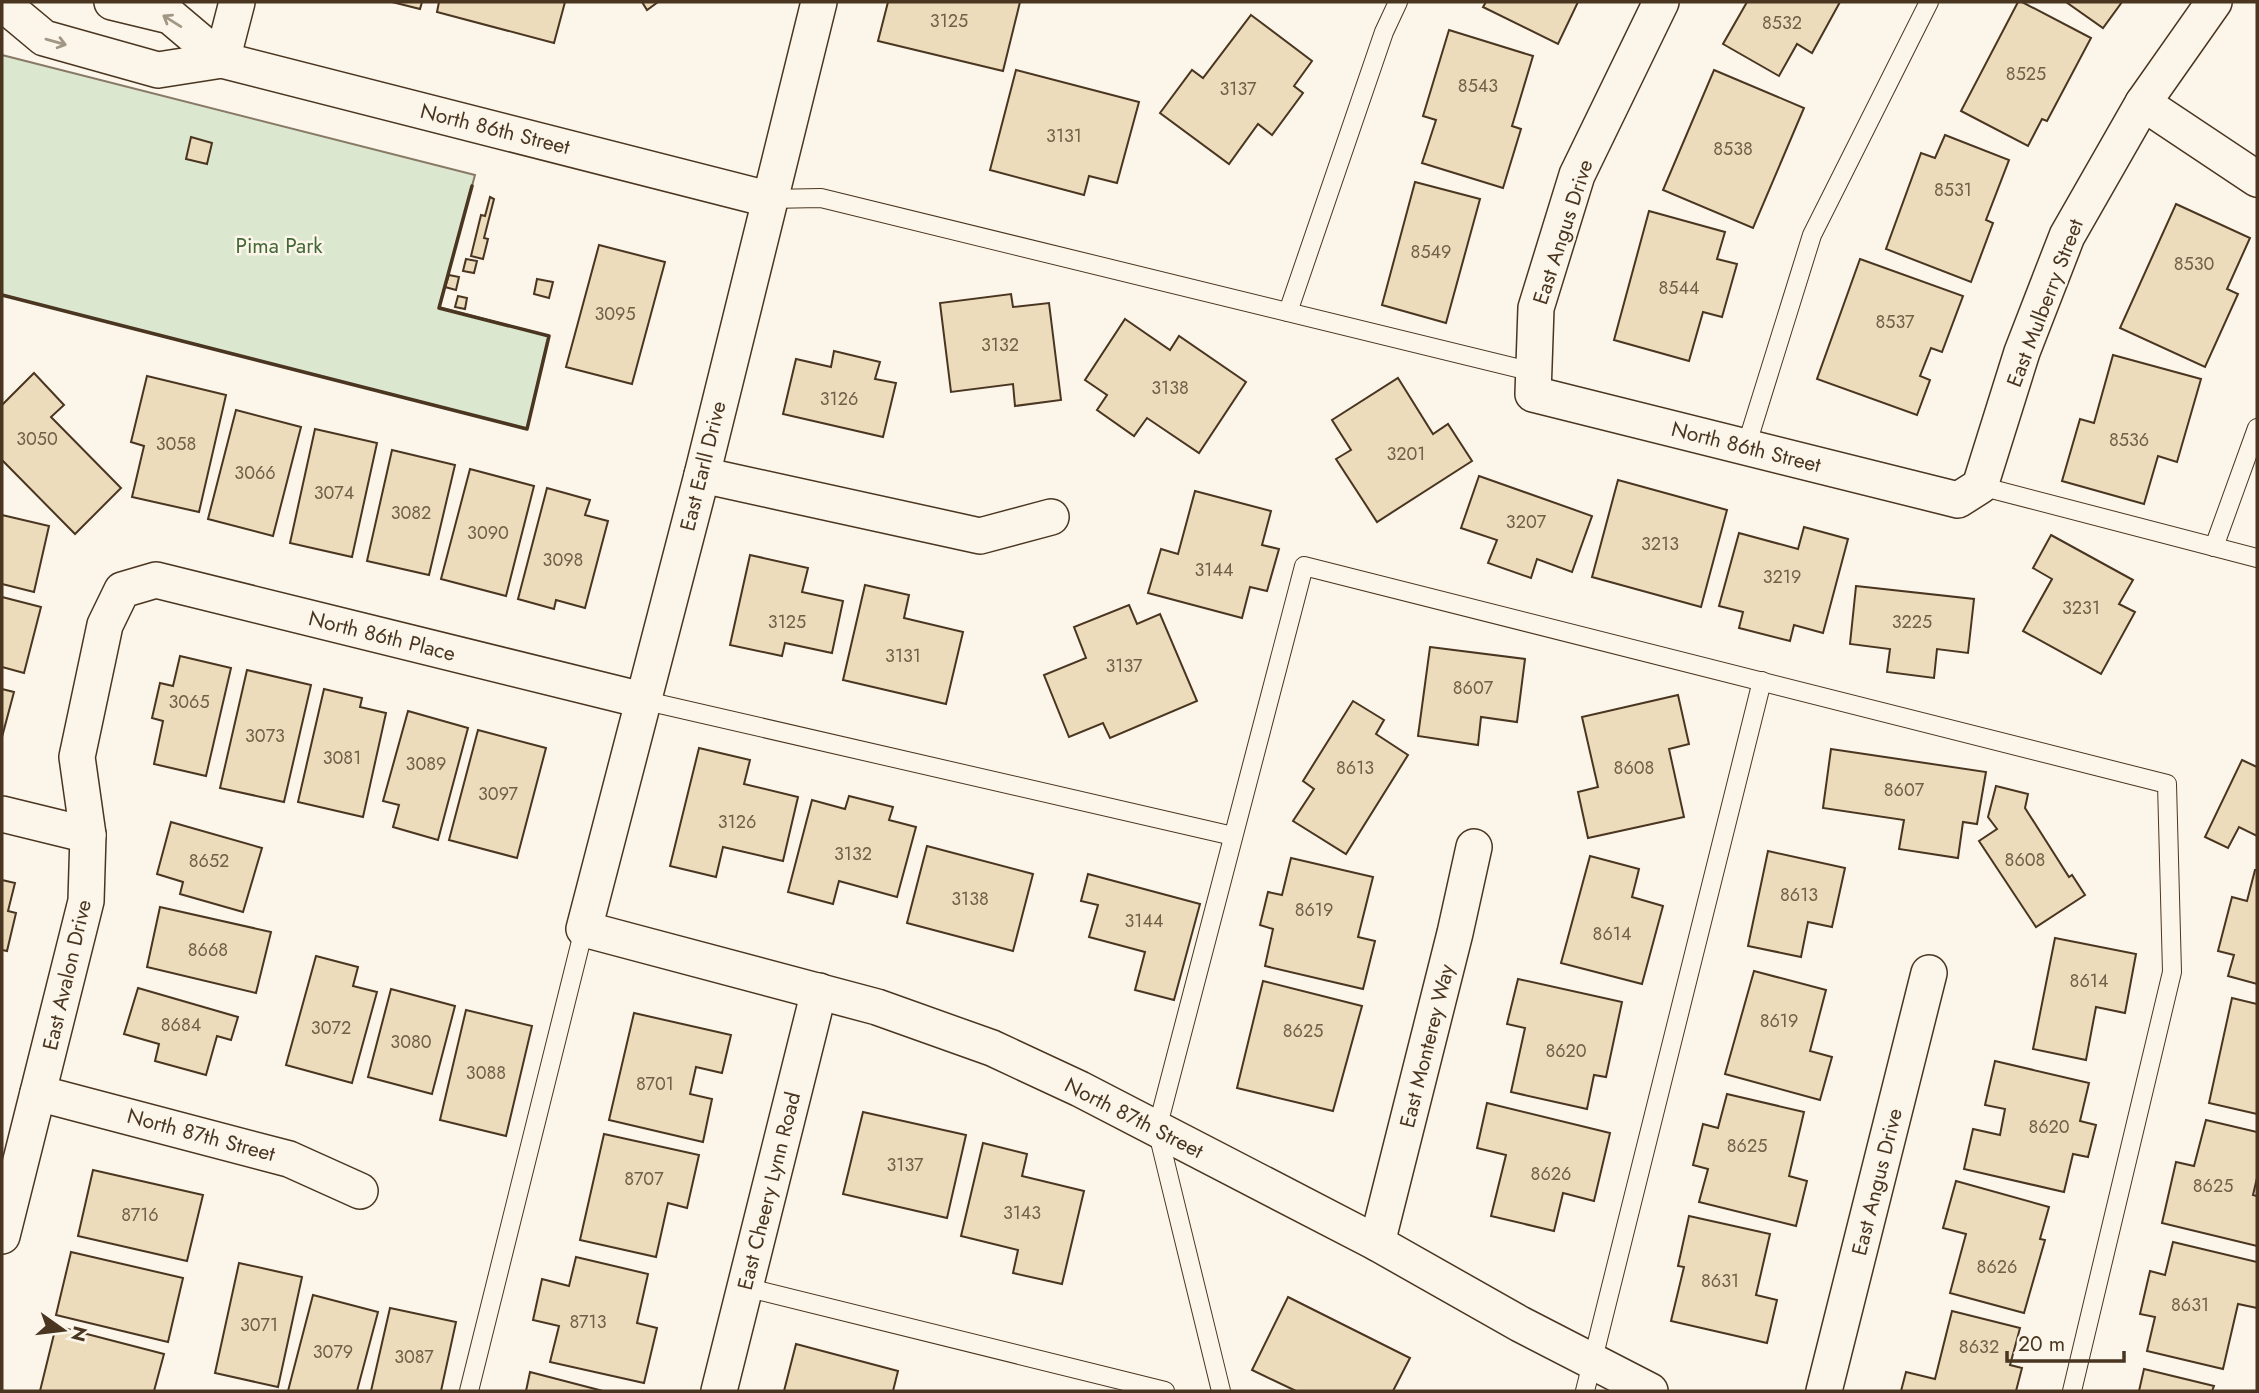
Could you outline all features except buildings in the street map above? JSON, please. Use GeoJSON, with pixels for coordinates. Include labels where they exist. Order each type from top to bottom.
{"type":"FeatureCollection","features":[{"type":"Feature","properties":{"kind":"street","name":"North 86th Street"},"geometry":{"type":"LineString","coordinates":[[112,2],[170,16],[222,60]]}},
{"type":"Feature","properties":{"kind":"street"},"geometry":{"type":"LineString","coordinates":[[222,60],[237,2]]}},
{"type":"Feature","properties":{"kind":"street","name":"East Earll Drive"},"geometry":{"type":"LineString","coordinates":[[584,929],[702,475],[768,199],[819,2]]}},
{"type":"Feature","properties":{"kind":"street","name":"East Angus Drive"},"geometry":{"type":"LineString","coordinates":[[1533,383],[1536,308],[1577,175],[1661,2]]}},
{"type":"Feature","properties":{"kind":"street","name":"East Mulberry Street"},"geometry":{"type":"LineString","coordinates":[[1969,493],[2067,236],[2143,103],[2214,2]]}},
{"type":"Feature","properties":{"kind":"street","name":"North 86th Street"},"geometry":{"type":"LineString","coordinates":[[2,3],[44,38],[158,70],[222,60],[768,199]]}},
{"type":"Feature","properties":{"kind":"street"},"geometry":{"type":"LineString","coordinates":[[2143,103],[2257,179]]}},
{"type":"Feature","properties":{"kind":"street","name":"North 86th Street"},"geometry":{"type":"LineString","coordinates":[[1533,383],[1746,447],[1969,493]]}},
{"type":"Feature","properties":{"kind":"street"},"geometry":{"type":"LineString","coordinates":[[702,475],[980,536],[1051,517]]}},
{"type":"Feature","properties":{"kind":"street","name":"North 86th Place"},"geometry":{"type":"LineString","coordinates":[[122,590],[156,580],[642,700]]}},
{"type":"Feature","properties":{"kind":"street","name":"East Avalon Drive"},"geometry":{"type":"LineString","coordinates":[[2,1236],[86,901],[88,835],[76,757],[105,625],[122,590]]}},
{"type":"Feature","properties":{"kind":"street"},"geometry":{"type":"LineString","coordinates":[[2,814],[88,835]]}},
{"type":"Feature","properties":{"kind":"street","name":"East Monterey Way"},"geometry":{"type":"LineString","coordinates":[[1377,1243],[1474,848]]}},
{"type":"Feature","properties":{"kind":"street","name":"North 87th Street"},"geometry":{"type":"LineString","coordinates":[[584,929],[819,990],[877,1007],[992,1048],[1080,1089],[1377,1243],[1520,1324],[1589,1376],[1650,1391]]}},
{"type":"Feature","properties":{"kind":"street","name":"East Angus Drive"},"geometry":{"type":"LineString","coordinates":[[1824,1391],[1929,973]]}},
{"type":"Feature","properties":{"kind":"street","name":"East Cheery Lynn Road"},"geometry":{"type":"LineString","coordinates":[[719,1391],[819,990]]}},
{"type":"Feature","properties":{"kind":"street","name":"North 87th Street"},"geometry":{"type":"LineString","coordinates":[[38,1093],[289,1159],[360,1191]]}},
{"type":"Feature","properties":{"kind":"lane"},"geometry":{"type":"LineString","coordinates":[[1288,312],[1384,32],[1398,2]]}},
{"type":"Feature","properties":{"kind":"lane"},"geometry":{"type":"LineString","coordinates":[[1746,447],[1812,235],[1929,2]]}},
{"type":"Feature","properties":{"kind":"lane"},"geometry":{"type":"LineString","coordinates":[[768,199],[821,198],[1288,312],[1533,383]]}},
{"type":"Feature","properties":{"kind":"lane"},"geometry":{"type":"LineString","coordinates":[[2214,547],[2257,428]]}},
{"type":"Feature","properties":{"kind":"lane"},"geometry":{"type":"LineString","coordinates":[[1969,493],[2257,558]]}},
{"type":"Feature","properties":{"kind":"lane"},"geometry":{"type":"LineString","coordinates":[[1221,1391],[1157,1129],[1304,566],[2167,784],[2172,972],[2072,1391]]}},
{"type":"Feature","properties":{"kind":"lane"},"geometry":{"type":"LineString","coordinates":[[1589,1376],[1762,681]]}},
{"type":"Feature","properties":{"kind":"lane"},"geometry":{"type":"LineString","coordinates":[[642,700],[1233,836]]}},
{"type":"Feature","properties":{"kind":"lane"},"geometry":{"type":"LineString","coordinates":[[468,1391],[584,929]]}},
{"type":"Feature","properties":{"kind":"lane"},"geometry":{"type":"LineString","coordinates":[[745,1287],[1166,1391]]}},
{"type":"Feature","properties":{"kind":"green space","name":"Pima Park"},"geometry":{"type":"Polygon","coordinates":[[[2,55],[475,175],[439,307],[549,336],[527,429],[2,295],[2,55]]]}},
{"type":"Feature","properties":{"kind":"wall"},"geometry":{"type":"LineString","coordinates":[[2,295],[527,429],[549,336],[439,308],[472,186]]}}]}
